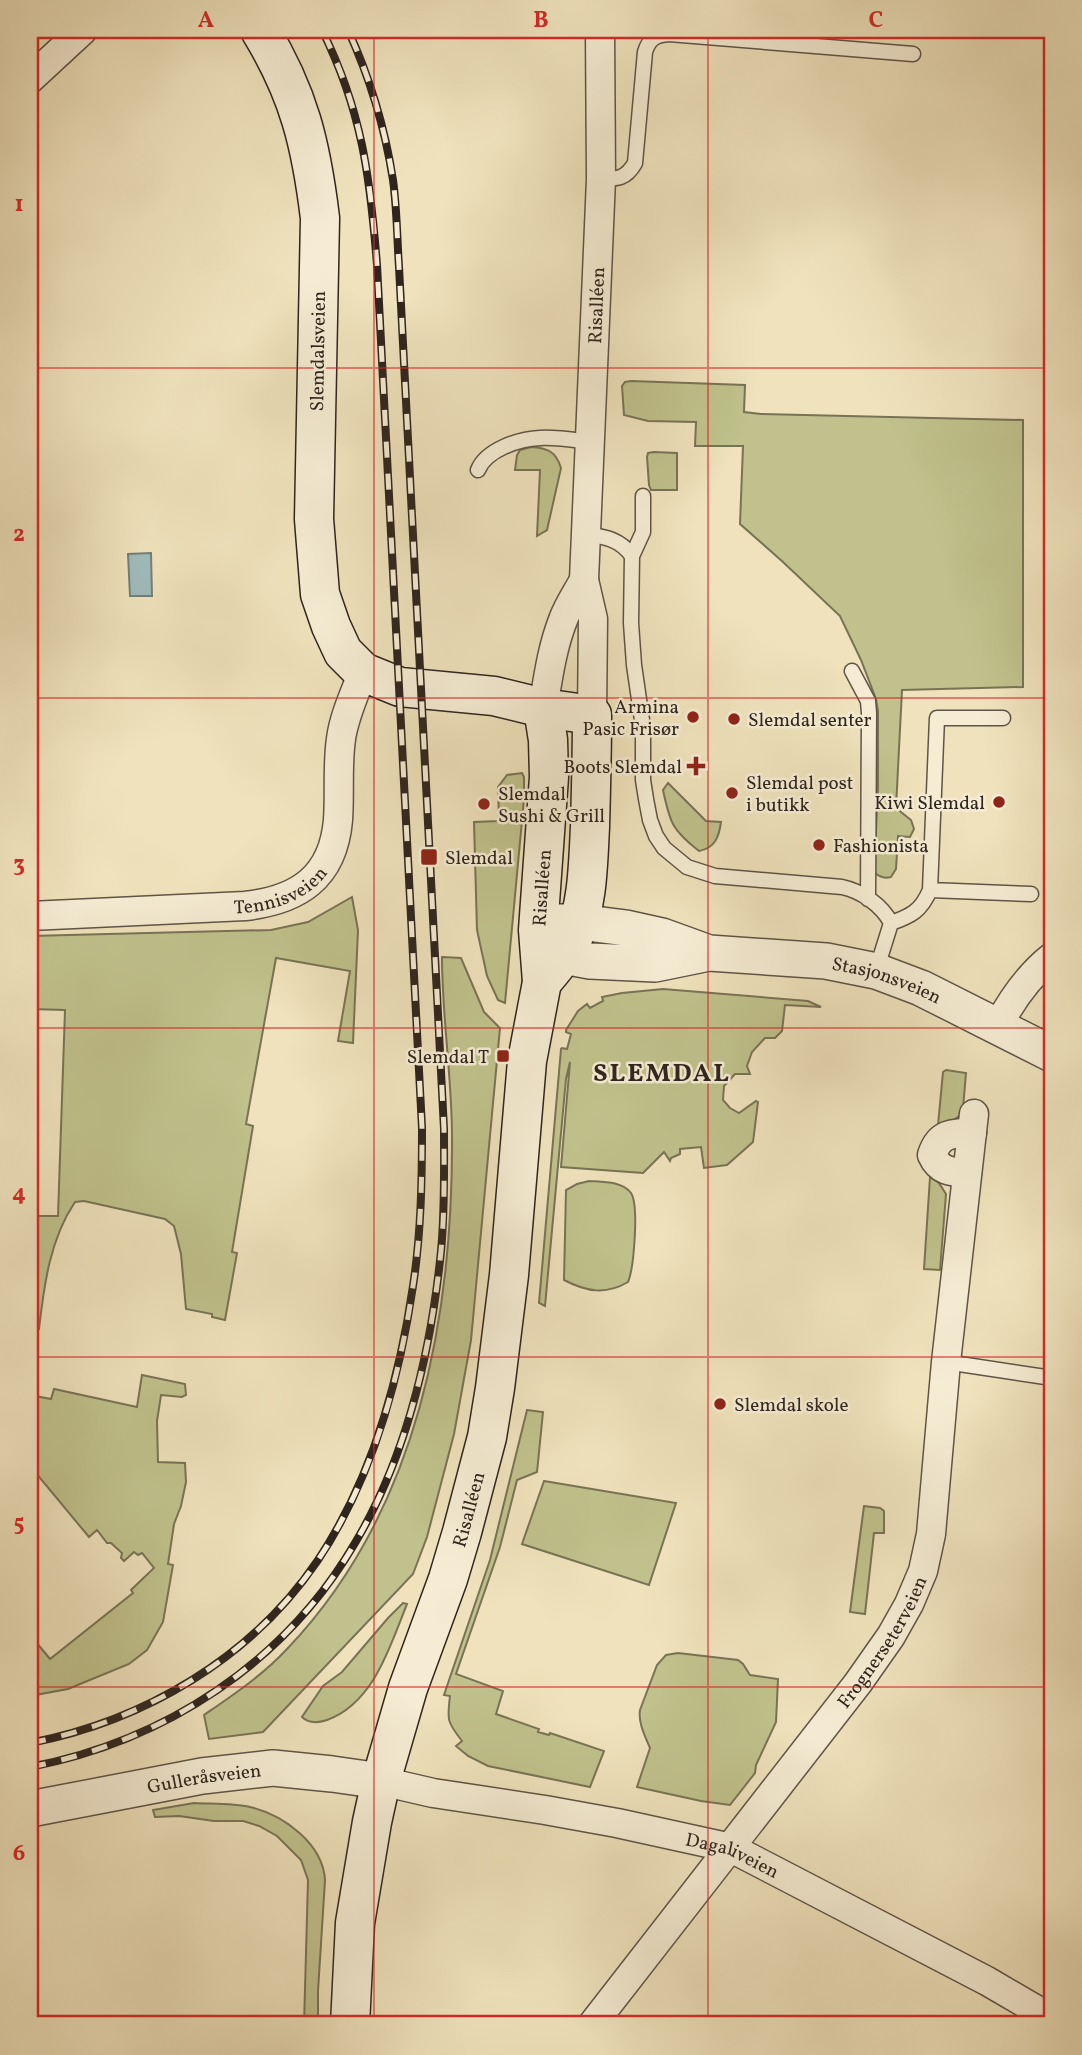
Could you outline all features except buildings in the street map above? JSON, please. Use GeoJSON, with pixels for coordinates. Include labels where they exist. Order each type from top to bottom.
{"type":"FeatureCollection","features":[{"type":"Feature","properties":{"kind":"main road","name":"Slemdalsveien"},"geometry":{"type":"LineString","coordinates":[[260,30],[280,63],[292,91],[314,173],[320,218],[314,488],[320,594],[343,652],[363,672]]}},
{"type":"Feature","properties":{"kind":"main road"},"geometry":{"type":"LineString","coordinates":[[363,672],[400,687],[494,696],[543,708],[592,715]]}},
{"type":"Feature","properties":{"kind":"main road","name":"Risalléen"},"geometry":{"type":"LineString","coordinates":[[543,708],[548,740],[555,947]]}},
{"type":"Feature","properties":{"kind":"main road","name":"Risalléen"},"geometry":{"type":"LineString","coordinates":[[350,2025],[352,1959],[358,1903],[381,1781],[408,1688],[462,1532],[486,1437],[497,1376],[509,1275],[527,1061],[555,947],[586,887],[592,715]]}},
{"type":"Feature","properties":{"kind":"street"},"geometry":{"type":"LineString","coordinates":[[30,79],[83,30]]}},
{"type":"Feature","properties":{"kind":"street","name":"Risalléen"},"geometry":{"type":"LineString","coordinates":[[592,715],[593,618],[584,580],[601,179],[600,30]]}},
{"type":"Feature","properties":{"kind":"street","name":"Risalléen"},"geometry":{"type":"LineString","coordinates":[[543,708],[550,663],[559,631],[584,580]]}},
{"type":"Feature","properties":{"kind":"street","name":"Tennisveien"},"geometry":{"type":"LineString","coordinates":[[30,916],[266,904],[300,890],[326,863],[335,842],[341,735],[363,672]]}},
{"type":"Feature","properties":{"kind":"street","name":"Stasjonsveien"},"geometry":{"type":"LineString","coordinates":[[555,947],[590,961],[656,964],[709,953],[826,961],[876,971],[913,985],[1052,1054]]}},
{"type":"Feature","properties":{"kind":"street"},"geometry":{"type":"LineString","coordinates":[[998,1026],[1022,986],[1052,957]]}},
{"type":"Feature","properties":{"kind":"street","name":"Frognerseterveien"},"geometry":{"type":"LineString","coordinates":[[592,2025],[858,1683],[891,1636],[923,1571],[931,1534],[946,1362],[973,1124]]}},
{"type":"Feature","properties":{"kind":"street","name":"Gulleråsveien"},"geometry":{"type":"LineString","coordinates":[[30,1809],[202,1776],[272,1768],[381,1781]]}},
{"type":"Feature","properties":{"kind":"street","name":"Dagaliveien"},"geometry":{"type":"LineString","coordinates":[[381,1781],[433,1793],[617,1823],[731,1848],[987,1981],[1052,2019]]}},
{"type":"Feature","properties":{"kind":"lane"},"geometry":{"type":"LineString","coordinates":[[601,179],[618,179],[631,171],[635,163],[645,52],[648,44],[658,35],[913,54]]}},
{"type":"Feature","properties":{"kind":"lane"},"geometry":{"type":"LineString","coordinates":[[478,470],[486,457],[530,440],[540,438],[590,442]]}},
{"type":"Feature","properties":{"kind":"lane"},"geometry":{"type":"LineString","coordinates":[[643,496],[643,532],[632,556],[632,637],[643,727],[643,780],[650,820],[656,836],[674,858],[702,873],[850,889],[882,910],[891,923]]}},
{"type":"Feature","properties":{"kind":"lane"},"geometry":{"type":"LineString","coordinates":[[586,534],[613,539],[632,556]]}},
{"type":"Feature","properties":{"kind":"lane"},"geometry":{"type":"LineString","coordinates":[[852,671],[867,701],[869,713],[868,899]]}},
{"type":"Feature","properties":{"kind":"lane"},"geometry":{"type":"LineString","coordinates":[[891,923],[907,917],[924,905],[930,890],[937,718],[1003,718]]}},
{"type":"Feature","properties":{"kind":"lane"},"geometry":{"type":"LineString","coordinates":[[930,890],[1031,894]]}},
{"type":"Feature","properties":{"kind":"lane"},"geometry":{"type":"LineString","coordinates":[[876,971],[891,923]]}},
{"type":"Feature","properties":{"kind":"lane"},"geometry":{"type":"LineString","coordinates":[[946,1362],[1052,1378]]}},
{"type":"Feature","properties":{"kind":"green space"},"geometry":{"type":"Polygon","coordinates":[[[631,381],[745,385],[744,412],[761,414],[1023,420],[1023,687],[902,690],[896,808],[911,820],[914,829],[910,837],[898,836],[896,869],[891,877],[882,877],[874,872],[878,787],[876,699],[840,616],[740,524],[743,446],[695,446],[696,422],[648,421],[624,415],[622,386],[631,381]]]}},
{"type":"Feature","properties":{"kind":"green space"},"geometry":{"type":"Polygon","coordinates":[[[531,447],[550,452],[561,468],[547,530],[537,536],[540,470],[515,470],[520,450],[531,447]]]}},
{"type":"Feature","properties":{"kind":"green space"},"geometry":{"type":"Polygon","coordinates":[[[648,453],[677,453],[677,490],[651,490],[647,457],[648,453]]]}},
{"type":"Feature","properties":{"kind":"green space"},"geometry":{"type":"Polygon","coordinates":[[[522,773],[524,799],[505,1003],[498,1000],[487,976],[477,930],[474,822],[499,821],[498,787],[507,775],[522,773]]]}},
{"type":"Feature","properties":{"kind":"green space"},"geometry":{"type":"Polygon","coordinates":[[[668,783],[706,821],[721,822],[717,837],[709,847],[699,851],[674,825],[663,790],[668,783]]]}},
{"type":"Feature","properties":{"kind":"green space"},"geometry":{"type":"Polygon","coordinates":[[[352,897],[358,930],[353,1043],[338,1041],[350,971],[276,958],[246,1124],[253,1126],[232,1252],[237,1253],[225,1320],[212,1317],[212,1314],[186,1309],[181,1254],[174,1226],[165,1219],[84,1201],[75,1202],[66,1216],[46,1279],[39,1329],[30,1327],[30,1216],[58,1216],[65,1010],[30,1009],[30,936],[271,930],[308,922],[352,897]]]}},
{"type":"Feature","properties":{"kind":"green space"},"geometry":{"type":"Polygon","coordinates":[[[442,957],[461,958],[484,1012],[500,1028],[471,1340],[454,1434],[427,1537],[413,1574],[263,1732],[209,1739],[204,1715],[278,1658],[331,1595],[368,1537],[397,1475],[419,1411],[435,1344],[451,1206],[452,1114],[442,957]]]}},
{"type":"Feature","properties":{"kind":"green space"},"geometry":{"type":"Polygon","coordinates":[[[663,989],[808,1001],[821,1007],[785,1005],[782,1031],[775,1038],[765,1038],[752,1052],[747,1066],[750,1074],[735,1074],[724,1086],[723,1100],[739,1113],[758,1102],[753,1142],[727,1165],[704,1168],[701,1147],[680,1149],[680,1154],[670,1161],[664,1152],[643,1173],[561,1167],[570,1062],[566,1079],[545,1306],[539,1303],[561,1049],[567,1049],[571,1034],[566,1030],[578,1011],[587,1004],[590,1008],[603,1001],[602,997],[663,989]]]}},
{"type":"Feature","properties":{"kind":"green space"},"geometry":{"type":"Polygon","coordinates":[[[946,1070],[966,1073],[963,1108],[957,1118],[938,1125],[943,1072],[946,1070]]]}},
{"type":"Feature","properties":{"kind":"green space"},"geometry":{"type":"Polygon","coordinates":[[[930,1177],[939,1183],[946,1194],[940,1270],[924,1269],[930,1177]]]}},
{"type":"Feature","properties":{"kind":"green space"},"geometry":{"type":"Polygon","coordinates":[[[589,1181],[622,1186],[631,1193],[633,1200],[635,1237],[628,1282],[612,1289],[589,1289],[564,1280],[566,1190],[589,1181]]]}},
{"type":"Feature","properties":{"kind":"green space"},"geometry":{"type":"Polygon","coordinates":[[[142,1375],[185,1384],[186,1395],[161,1395],[157,1421],[158,1462],[185,1463],[186,1482],[174,1524],[168,1564],[173,1565],[163,1622],[147,1650],[129,1664],[68,1689],[30,1696],[30,1647],[36,1642],[50,1659],[133,1593],[131,1590],[154,1568],[142,1553],[138,1555],[134,1552],[124,1561],[121,1558],[122,1553],[111,1543],[107,1543],[97,1530],[89,1537],[30,1466],[30,1395],[51,1399],[54,1389],[137,1407],[142,1375]]]}},
{"type":"Feature","properties":{"kind":"green space"},"geometry":{"type":"Polygon","coordinates":[[[527,1410],[543,1412],[537,1472],[517,1480],[500,1547],[456,1674],[503,1691],[496,1714],[539,1729],[538,1732],[550,1733],[604,1751],[590,1787],[488,1766],[468,1756],[456,1746],[462,1741],[449,1720],[450,1696],[444,1695],[490,1560],[527,1410]]]}},
{"type":"Feature","properties":{"kind":"green space"},"geometry":{"type":"Polygon","coordinates":[[[544,1481],[676,1503],[649,1585],[522,1544],[544,1481]]]}},
{"type":"Feature","properties":{"kind":"green space"},"geometry":{"type":"Polygon","coordinates":[[[864,1506],[884,1511],[884,1533],[874,1533],[865,1614],[850,1612],[864,1506]]]}},
{"type":"Feature","properties":{"kind":"green space"},"geometry":{"type":"Polygon","coordinates":[[[403,1603],[407,1604],[387,1655],[357,1701],[343,1712],[324,1721],[311,1722],[302,1717],[323,1686],[342,1672],[403,1603]]]}},
{"type":"Feature","properties":{"kind":"green space"},"geometry":{"type":"Polygon","coordinates":[[[678,1653],[738,1660],[750,1675],[778,1679],[776,1722],[756,1765],[755,1773],[730,1805],[637,1787],[650,1748],[641,1725],[640,1710],[657,1665],[666,1655],[678,1653]]]}},
{"type":"Feature","properties":{"kind":"green space"},"geometry":{"type":"Polygon","coordinates":[[[194,1803],[237,1805],[263,1811],[300,1833],[317,1855],[325,1880],[318,2025],[304,2025],[308,1880],[301,1860],[277,1836],[259,1826],[243,1821],[155,1817],[153,1810],[194,1803]]]}},
{"type":"Feature","properties":{"kind":"water"},"geometry":{"type":"Polygon","coordinates":[[[151,553],[152,596],[130,596],[128,554],[151,553]]]}},
{"type":"Feature","properties":{"kind":"railway"},"geometry":{"type":"LineString","coordinates":[[30,1743],[114,1719],[192,1680],[228,1655],[261,1627],[291,1595],[318,1560],[354,1497],[391,1394],[407,1322],[416,1266],[422,1128],[377,265],[362,144],[346,88],[322,30]]}},
{"type":"Feature","properties":{"kind":"railway"},"geometry":{"type":"LineString","coordinates":[[30,1767],[80,1755],[128,1738],[174,1716],[217,1690],[257,1660],[294,1625],[326,1586],[373,1510],[389,1475],[414,1402],[431,1326],[442,1236],[444,1129],[396,213],[386,141],[370,85],[348,30]]}},
{"type":"Feature","properties":{"kind":"place","name":"Armina Pasic Frisør"},"geometry":{"type":"Point","coordinates":[693,717]}},
{"type":"Feature","properties":{"kind":"place","name":"Slemdal senter"},"geometry":{"type":"Point","coordinates":[734,719]}},
{"type":"Feature","properties":{"kind":"place","name":"Boots Slemdal"},"geometry":{"type":"Point","coordinates":[696,766]}},
{"type":"Feature","properties":{"kind":"place","name":"Slemdal post i butikk"},"geometry":{"type":"Point","coordinates":[732,793]}},
{"type":"Feature","properties":{"kind":"place","name":"Kiwi Slemdal"},"geometry":{"type":"Point","coordinates":[999,802]}},
{"type":"Feature","properties":{"kind":"place","name":"Slemdal Sushi & Grill"},"geometry":{"type":"Point","coordinates":[484,804]}},
{"type":"Feature","properties":{"kind":"place","name":"Fashionista"},"geometry":{"type":"Point","coordinates":[819,845]}},
{"type":"Feature","properties":{"kind":"place","name":"Slemdal"},"geometry":{"type":"Point","coordinates":[429,857]}},
{"type":"Feature","properties":{"kind":"place","name":"Slemdal T"},"geometry":{"type":"Point","coordinates":[503,1056]}},
{"type":"Feature","properties":{"kind":"place","name":"Slemdal skole"},"geometry":{"type":"Point","coordinates":[720,1404]}},
{"type":"Feature","properties":{"kind":"district","name":"SLEMDAL"},"geometry":{"type":"Point","coordinates":[662,1072]}}]}
